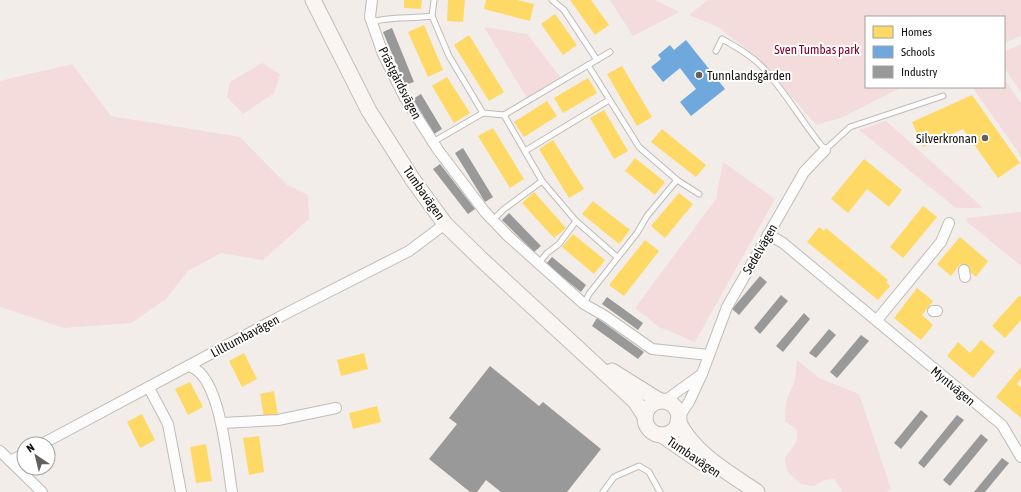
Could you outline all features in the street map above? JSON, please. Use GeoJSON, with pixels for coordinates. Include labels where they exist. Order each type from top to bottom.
{"type":"FeatureCollection","features":[{"type":"Feature","properties":{"kind":"main road","name":"Tumbavägen"},"geometry":{"type":"LineString","coordinates":[[313,0],[369,111],[413,180],[445,224],[635,401],[645,416]]}},
{"type":"Feature","properties":{"kind":"main road","name":"Tumbavägen"},"geometry":{"type":"LineString","coordinates":[[581,352],[662,401]]}},
{"type":"Feature","properties":{"kind":"main road"},"geometry":{"type":"LineString","coordinates":[[662,401],[673,406],[678,419],[673,431],[662,435],[652,432],[648,428],[645,416],[649,407],[662,401]]}},
{"type":"Feature","properties":{"kind":"main road","name":"Tumbavägen"},"geometry":{"type":"LineString","coordinates":[[678,419],[691,441],[708,459],[757,492]]}},
{"type":"Feature","properties":{"kind":"main road","name":"Tumbavägen"},"geometry":{"type":"LineString","coordinates":[[662,435],[745,492]]}},
{"type":"Feature","properties":{"kind":"street","name":"Prästgårdsvägen"},"geometry":{"type":"LineString","coordinates":[[372,0],[370,17],[371,22],[384,54],[405,98],[433,142]]}},
{"type":"Feature","properties":{"kind":"street"},"geometry":{"type":"LineString","coordinates":[[433,142],[485,212],[584,304],[605,316],[652,349],[709,355]]}},
{"type":"Feature","properties":{"kind":"street","name":"Sedelvägen"},"geometry":{"type":"LineString","coordinates":[[678,419],[689,402],[702,374],[727,307],[804,172],[824,150]]}},
{"type":"Feature","properties":{"kind":"street"},"geometry":{"type":"LineString","coordinates":[[877,320],[941,242],[949,223]]}},
{"type":"Feature","properties":{"kind":"street","name":"Lilltumbavägen"},"geometry":{"type":"LineString","coordinates":[[56,437],[409,251],[445,224]]}},
{"type":"Feature","properties":{"kind":"street","name":"Myntvägen"},"geometry":{"type":"LineString","coordinates":[[768,234],[783,243],[1002,425],[1021,457]]}},
{"type":"Feature","properties":{"kind":"street"},"geometry":{"type":"LineString","coordinates":[[188,366],[195,368],[200,372],[214,399],[222,423],[232,492]]}},
{"type":"Feature","properties":{"kind":"street"},"geometry":{"type":"LineString","coordinates":[[662,401],[702,374]]}},
{"type":"Feature","properties":{"kind":"street"},"geometry":{"type":"LineString","coordinates":[[149,388],[168,424],[180,492]]}},
{"type":"Feature","properties":{"kind":"street"},"geometry":{"type":"LineString","coordinates":[[222,423],[278,420],[336,408]]}},
{"type":"Feature","properties":{"kind":"street"},"geometry":{"type":"LineString","coordinates":[[0,451],[42,492]]}},
{"type":"Feature","properties":{"kind":"street"},"geometry":{"type":"LineString","coordinates":[[10,461],[16,458]]}},
{"type":"Feature","properties":{"kind":"lane"},"geometry":{"type":"LineString","coordinates":[[434,0],[432,16],[449,56],[483,112]]}},
{"type":"Feature","properties":{"kind":"lane"},"geometry":{"type":"LineString","coordinates":[[552,0],[564,10],[597,60]]}},
{"type":"Feature","properties":{"kind":"lane"},"geometry":{"type":"LineString","coordinates":[[371,22],[383,18],[413,19],[432,16]]}},
{"type":"Feature","properties":{"kind":"lane"},"geometry":{"type":"LineString","coordinates":[[716,51],[722,39],[740,48],[754,60],[766,71],[824,150],[850,127],[943,96]]}},
{"type":"Feature","properties":{"kind":"lane"},"geometry":{"type":"LineString","coordinates":[[433,142],[483,112],[504,115],[610,52]]}},
{"type":"Feature","properties":{"kind":"lane"},"geometry":{"type":"LineString","coordinates":[[588,65],[639,148],[677,180],[699,194]]}},
{"type":"Feature","properties":{"kind":"lane"},"geometry":{"type":"LineString","coordinates":[[525,152],[609,100]]}},
{"type":"Feature","properties":{"kind":"lane"},"geometry":{"type":"LineString","coordinates":[[504,115],[507,123],[542,181],[576,221],[617,257]]}},
{"type":"Feature","properties":{"kind":"lane"},"geometry":{"type":"LineString","coordinates":[[584,304],[588,294],[637,233],[647,216],[677,180]]}},
{"type":"Feature","properties":{"kind":"lane"},"geometry":{"type":"LineString","coordinates":[[493,220],[504,209],[542,181]]}},
{"type":"Feature","properties":{"kind":"lane"},"geometry":{"type":"LineString","coordinates":[[539,263],[547,253],[559,244],[576,221]]}},
{"type":"Feature","properties":{"kind":"lane"},"geometry":{"type":"LineString","coordinates":[[603,492],[614,477],[639,466],[649,472],[660,492]]}},
{"type":"Feature","properties":{"kind":"green space"},"geometry":{"type":"Polygon","coordinates":[[[610,0],[655,0],[679,12],[633,36],[610,0]]]}},
{"type":"Feature","properties":{"kind":"green space","name":"Sven Tumbas park"},"geometry":{"type":"Polygon","coordinates":[[[708,0],[1021,0],[1021,36],[1005,43],[1005,16],[865,16],[865,88],[900,88],[843,117],[816,125],[759,59],[718,27],[689,15],[708,0]]]}},
{"type":"Feature","properties":{"kind":"green space"},"geometry":{"type":"Polygon","coordinates":[[[484,27],[527,34],[561,78],[527,98],[484,27]]]}},
{"type":"Feature","properties":{"kind":"green space"},"geometry":{"type":"Polygon","coordinates":[[[1021,44],[1021,92],[1005,69],[1005,52],[1021,44]]]}},
{"type":"Feature","properties":{"kind":"green space"},"geometry":{"type":"Polygon","coordinates":[[[262,63],[280,74],[274,93],[243,114],[227,97],[230,82],[262,63]]]}},
{"type":"Feature","properties":{"kind":"green space"},"geometry":{"type":"Polygon","coordinates":[[[72,64],[111,116],[240,137],[287,185],[308,195],[309,219],[263,260],[221,253],[188,271],[165,300],[131,323],[64,328],[0,307],[0,81],[72,64]]]}},
{"type":"Feature","properties":{"kind":"green space"},"geometry":{"type":"Polygon","coordinates":[[[1005,80],[1021,103],[1021,156],[973,88],[1005,88],[1005,80]]]}},
{"type":"Feature","properties":{"kind":"green space"},"geometry":{"type":"Polygon","coordinates":[[[886,121],[983,208],[956,208],[859,130],[886,121]]]}},
{"type":"Feature","properties":{"kind":"green space"},"geometry":{"type":"Polygon","coordinates":[[[723,162],[775,199],[695,342],[659,327],[635,308],[716,199],[723,162]]]}},
{"type":"Feature","properties":{"kind":"green space"},"geometry":{"type":"Polygon","coordinates":[[[1021,212],[1021,266],[966,221],[967,218],[1021,212]]]}},
{"type":"Feature","properties":{"kind":"green space"},"geometry":{"type":"Polygon","coordinates":[[[797,360],[819,378],[859,394],[891,489],[887,492],[842,492],[834,479],[824,480],[814,486],[801,484],[787,471],[785,458],[797,441],[797,430],[785,421],[786,402],[795,380],[797,360]]]}},
{"type":"Feature","properties":{"kind":"building: Homes"},"geometry":{"type":"Polygon","coordinates":[[[404,0],[422,0],[421,9],[404,8],[404,0]]]}},
{"type":"Feature","properties":{"kind":"building: Homes"},"geometry":{"type":"Polygon","coordinates":[[[448,0],[465,0],[463,22],[447,21],[448,0]]]}},
{"type":"Feature","properties":{"kind":"building: Homes"},"geometry":{"type":"Polygon","coordinates":[[[486,0],[517,0],[534,4],[530,21],[484,9],[486,0]]]}},
{"type":"Feature","properties":{"kind":"building: Homes"},"geometry":{"type":"Polygon","coordinates":[[[570,0],[591,0],[609,25],[595,35],[570,0]]]}},
{"type":"Feature","properties":{"kind":"building: Homes"},"geometry":{"type":"Polygon","coordinates":[[[555,14],[577,45],[563,55],[541,24],[555,14]]]}},
{"type":"Feature","properties":{"kind":"building: Homes"},"geometry":{"type":"Polygon","coordinates":[[[424,25],[443,70],[428,77],[408,32],[424,25]]]}},
{"type":"Feature","properties":{"kind":"building: Homes"},"geometry":{"type":"Polygon","coordinates":[[[469,35],[504,92],[489,101],[454,45],[469,35]]]}},
{"type":"Feature","properties":{"kind":"building: Homes"},"geometry":{"type":"Polygon","coordinates":[[[622,66],[652,117],[637,126],[607,74],[622,66]]]}},
{"type":"Feature","properties":{"kind":"building: Homes"},"geometry":{"type":"Polygon","coordinates":[[[447,77],[470,113],[454,123],[432,86],[447,77]]]}},
{"type":"Feature","properties":{"kind":"building: Homes"},"geometry":{"type":"Polygon","coordinates":[[[588,78],[597,93],[563,113],[554,98],[588,78]]]}},
{"type":"Feature","properties":{"kind":"building: Homes","name":"Silverkronan"},"geometry":{"type":"Polygon","coordinates":[[[972,95],[1020,163],[998,178],[963,129],[923,147],[912,122],[972,95]]]}},
{"type":"Feature","properties":{"kind":"building: Homes"},"geometry":{"type":"Polygon","coordinates":[[[547,101],[557,116],[524,137],[514,122],[547,101]]]}},
{"type":"Feature","properties":{"kind":"building: Homes"},"geometry":{"type":"Polygon","coordinates":[[[604,110],[628,151],[614,159],[590,118],[604,110]]]}},
{"type":"Feature","properties":{"kind":"building: Homes"},"geometry":{"type":"Polygon","coordinates":[[[493,128],[524,179],[510,188],[478,136],[493,128]]]}},
{"type":"Feature","properties":{"kind":"building: Homes"},"geometry":{"type":"Polygon","coordinates":[[[662,129],[706,165],[696,177],[651,142],[662,129]]]}},
{"type":"Feature","properties":{"kind":"building: Homes"},"geometry":{"type":"Polygon","coordinates":[[[553,140],[584,189],[569,198],[539,149],[553,140]]]}},
{"type":"Feature","properties":{"kind":"building: Homes"},"geometry":{"type":"Polygon","coordinates":[[[635,158],[665,182],[655,195],[625,171],[635,158]]]}},
{"type":"Feature","properties":{"kind":"building: Homes"},"geometry":{"type":"Polygon","coordinates":[[[864,159],[902,190],[889,207],[867,189],[848,213],[831,199],[864,159]]]}},
{"type":"Feature","properties":{"kind":"building: Homes"},"geometry":{"type":"Polygon","coordinates":[[[534,192],[566,228],[554,238],[522,203],[534,192]]]}},
{"type":"Feature","properties":{"kind":"building: Homes"},"geometry":{"type":"Polygon","coordinates":[[[679,193],[693,204],[665,238],[651,226],[679,193]]]}},
{"type":"Feature","properties":{"kind":"building: Homes"},"geometry":{"type":"Polygon","coordinates":[[[593,201],[630,230],[619,244],[582,214],[593,201]]]}},
{"type":"Feature","properties":{"kind":"building: Homes"},"geometry":{"type":"Polygon","coordinates":[[[923,206],[937,217],[903,258],[890,247],[923,206]]]}},
{"type":"Feature","properties":{"kind":"building: Homes"},"geometry":{"type":"Polygon","coordinates":[[[819,227],[824,231],[826,228],[888,280],[886,282],[890,286],[878,300],[807,242],[819,227]]]}},
{"type":"Feature","properties":{"kind":"building: Homes"},"geometry":{"type":"Polygon","coordinates":[[[573,234],[605,260],[594,274],[562,247],[573,234]]]}},
{"type":"Feature","properties":{"kind":"building: Homes"},"geometry":{"type":"Polygon","coordinates":[[[960,237],[988,261],[976,277],[960,264],[951,276],[937,264],[960,237]]]}},
{"type":"Feature","properties":{"kind":"building: Homes"},"geometry":{"type":"Polygon","coordinates":[[[645,240],[659,251],[624,296],[609,285],[645,240]]]}},
{"type":"Feature","properties":{"kind":"building: Homes"},"geometry":{"type":"Polygon","coordinates":[[[917,288],[933,301],[922,315],[933,325],[921,340],[894,318],[917,288]]]}},
{"type":"Feature","properties":{"kind":"building: Homes"},"geometry":{"type":"Polygon","coordinates":[[[1019,296],[1021,297],[1021,320],[1005,338],[992,326],[1019,296]]]}},
{"type":"Feature","properties":{"kind":"building: Homes"},"geometry":{"type":"Polygon","coordinates":[[[981,340],[995,352],[973,378],[947,356],[958,342],[970,353],[981,340]]]}},
{"type":"Feature","properties":{"kind":"building: Homes"},"geometry":{"type":"Polygon","coordinates":[[[244,353],[257,379],[242,387],[229,361],[244,353]]]}},
{"type":"Feature","properties":{"kind":"building: Homes"},"geometry":{"type":"Polygon","coordinates":[[[364,353],[368,369],[341,376],[337,360],[364,353]]]}},
{"type":"Feature","properties":{"kind":"building: Homes"},"geometry":{"type":"Polygon","coordinates":[[[1021,367],[1021,379],[1017,384],[1021,387],[1021,418],[996,397],[1021,367]]]}},
{"type":"Feature","properties":{"kind":"building: Homes"},"geometry":{"type":"Polygon","coordinates":[[[190,382],[203,407],[188,415],[175,389],[190,382]]]}},
{"type":"Feature","properties":{"kind":"building: Homes"},"geometry":{"type":"Polygon","coordinates":[[[274,391],[278,415],[264,418],[260,394],[274,391]]]}},
{"type":"Feature","properties":{"kind":"building: Homes"},"geometry":{"type":"Polygon","coordinates":[[[377,406],[381,422],[353,429],[349,413],[377,406]]]}},
{"type":"Feature","properties":{"kind":"building: Homes"},"geometry":{"type":"Polygon","coordinates":[[[142,414],[155,440],[140,448],[127,422],[142,414]]]}},
{"type":"Feature","properties":{"kind":"building: Homes"},"geometry":{"type":"Polygon","coordinates":[[[259,436],[264,472],[249,475],[243,438],[259,436]]]}},
{"type":"Feature","properties":{"kind":"building: Homes"},"geometry":{"type":"Polygon","coordinates":[[[206,444],[212,481],[196,483],[190,447],[206,444]]]}},
{"type":"Feature","properties":{"kind":"building: Schools","name":"Tunnlandsgården"},"geometry":{"type":"Polygon","coordinates":[[[686,40],[725,89],[691,116],[680,102],[696,89],[680,68],[663,82],[651,67],[661,59],[658,55],[670,45],[674,50],[686,40]]]}},
{"type":"Feature","properties":{"kind":"building: Industry"},"geometry":{"type":"Polygon","coordinates":[[[392,28],[414,82],[405,85],[383,32],[392,28]]]}},
{"type":"Feature","properties":{"kind":"building: Industry"},"geometry":{"type":"Polygon","coordinates":[[[421,94],[442,129],[434,134],[413,99],[421,94]]]}},
{"type":"Feature","properties":{"kind":"building: Industry"},"geometry":{"type":"Polygon","coordinates":[[[463,148],[493,197],[485,202],[455,153],[463,148]]]}},
{"type":"Feature","properties":{"kind":"building: Industry"},"geometry":{"type":"Polygon","coordinates":[[[440,164],[475,209],[468,214],[433,169],[440,164]]]}},
{"type":"Feature","properties":{"kind":"building: Industry"},"geometry":{"type":"Polygon","coordinates":[[[509,213],[541,246],[534,252],[502,220],[509,213]]]}},
{"type":"Feature","properties":{"kind":"building: Industry"},"geometry":{"type":"Polygon","coordinates":[[[552,257],[586,285],[581,292],[546,264],[552,257]]]}},
{"type":"Feature","properties":{"kind":"building: Industry"},"geometry":{"type":"Polygon","coordinates":[[[760,276],[767,282],[739,315],[732,309],[760,276]]]}},
{"type":"Feature","properties":{"kind":"building: Industry"},"geometry":{"type":"Polygon","coordinates":[[[781,295],[788,301],[760,334],[754,328],[781,295]]]}},
{"type":"Feature","properties":{"kind":"building: Industry"},"geometry":{"type":"Polygon","coordinates":[[[607,297],[643,323],[638,330],[602,304],[607,297]]]}},
{"type":"Feature","properties":{"kind":"building: Industry"},"geometry":{"type":"Polygon","coordinates":[[[804,313],[810,319],[783,352],[776,346],[804,313]]]}},
{"type":"Feature","properties":{"kind":"building: Industry"},"geometry":{"type":"Polygon","coordinates":[[[597,318],[644,352],[638,359],[592,326],[597,318]]]}},
{"type":"Feature","properties":{"kind":"building: Industry"},"geometry":{"type":"Polygon","coordinates":[[[829,329],[836,335],[816,358],[809,353],[829,329]]]}},
{"type":"Feature","properties":{"kind":"building: Industry"},"geometry":{"type":"Polygon","coordinates":[[[861,335],[869,341],[837,378],[830,372],[861,335]]]}},
{"type":"Feature","properties":{"kind":"building: Industry"},"geometry":{"type":"Polygon","coordinates":[[[490,366],[539,406],[543,402],[601,449],[567,492],[501,492],[486,480],[477,492],[470,492],[429,459],[457,424],[449,418],[490,366]]]}},
{"type":"Feature","properties":{"kind":"building: Industry"},"geometry":{"type":"Polygon","coordinates":[[[921,410],[928,416],[901,449],[894,443],[921,410]]]}},
{"type":"Feature","properties":{"kind":"building: Industry"},"geometry":{"type":"Polygon","coordinates":[[[957,415],[964,420],[924,468],[918,463],[957,415]]]}},
{"type":"Feature","properties":{"kind":"building: Industry"},"geometry":{"type":"Polygon","coordinates":[[[981,434],[988,440],[950,486],[943,480],[981,434]]]}},
{"type":"Feature","properties":{"kind":"building: Industry"},"geometry":{"type":"Polygon","coordinates":[[[1002,458],[1009,463],[985,492],[974,492],[1002,458]]]}},
{"type":"Feature","properties":{"kind":"place","name":"Tunnlandsgården"},"geometry":{"type":"Point","coordinates":[699,75]}},
{"type":"Feature","properties":{"kind":"place","name":"Silverkronan"},"geometry":{"type":"Point","coordinates":[985,138]}}]}
